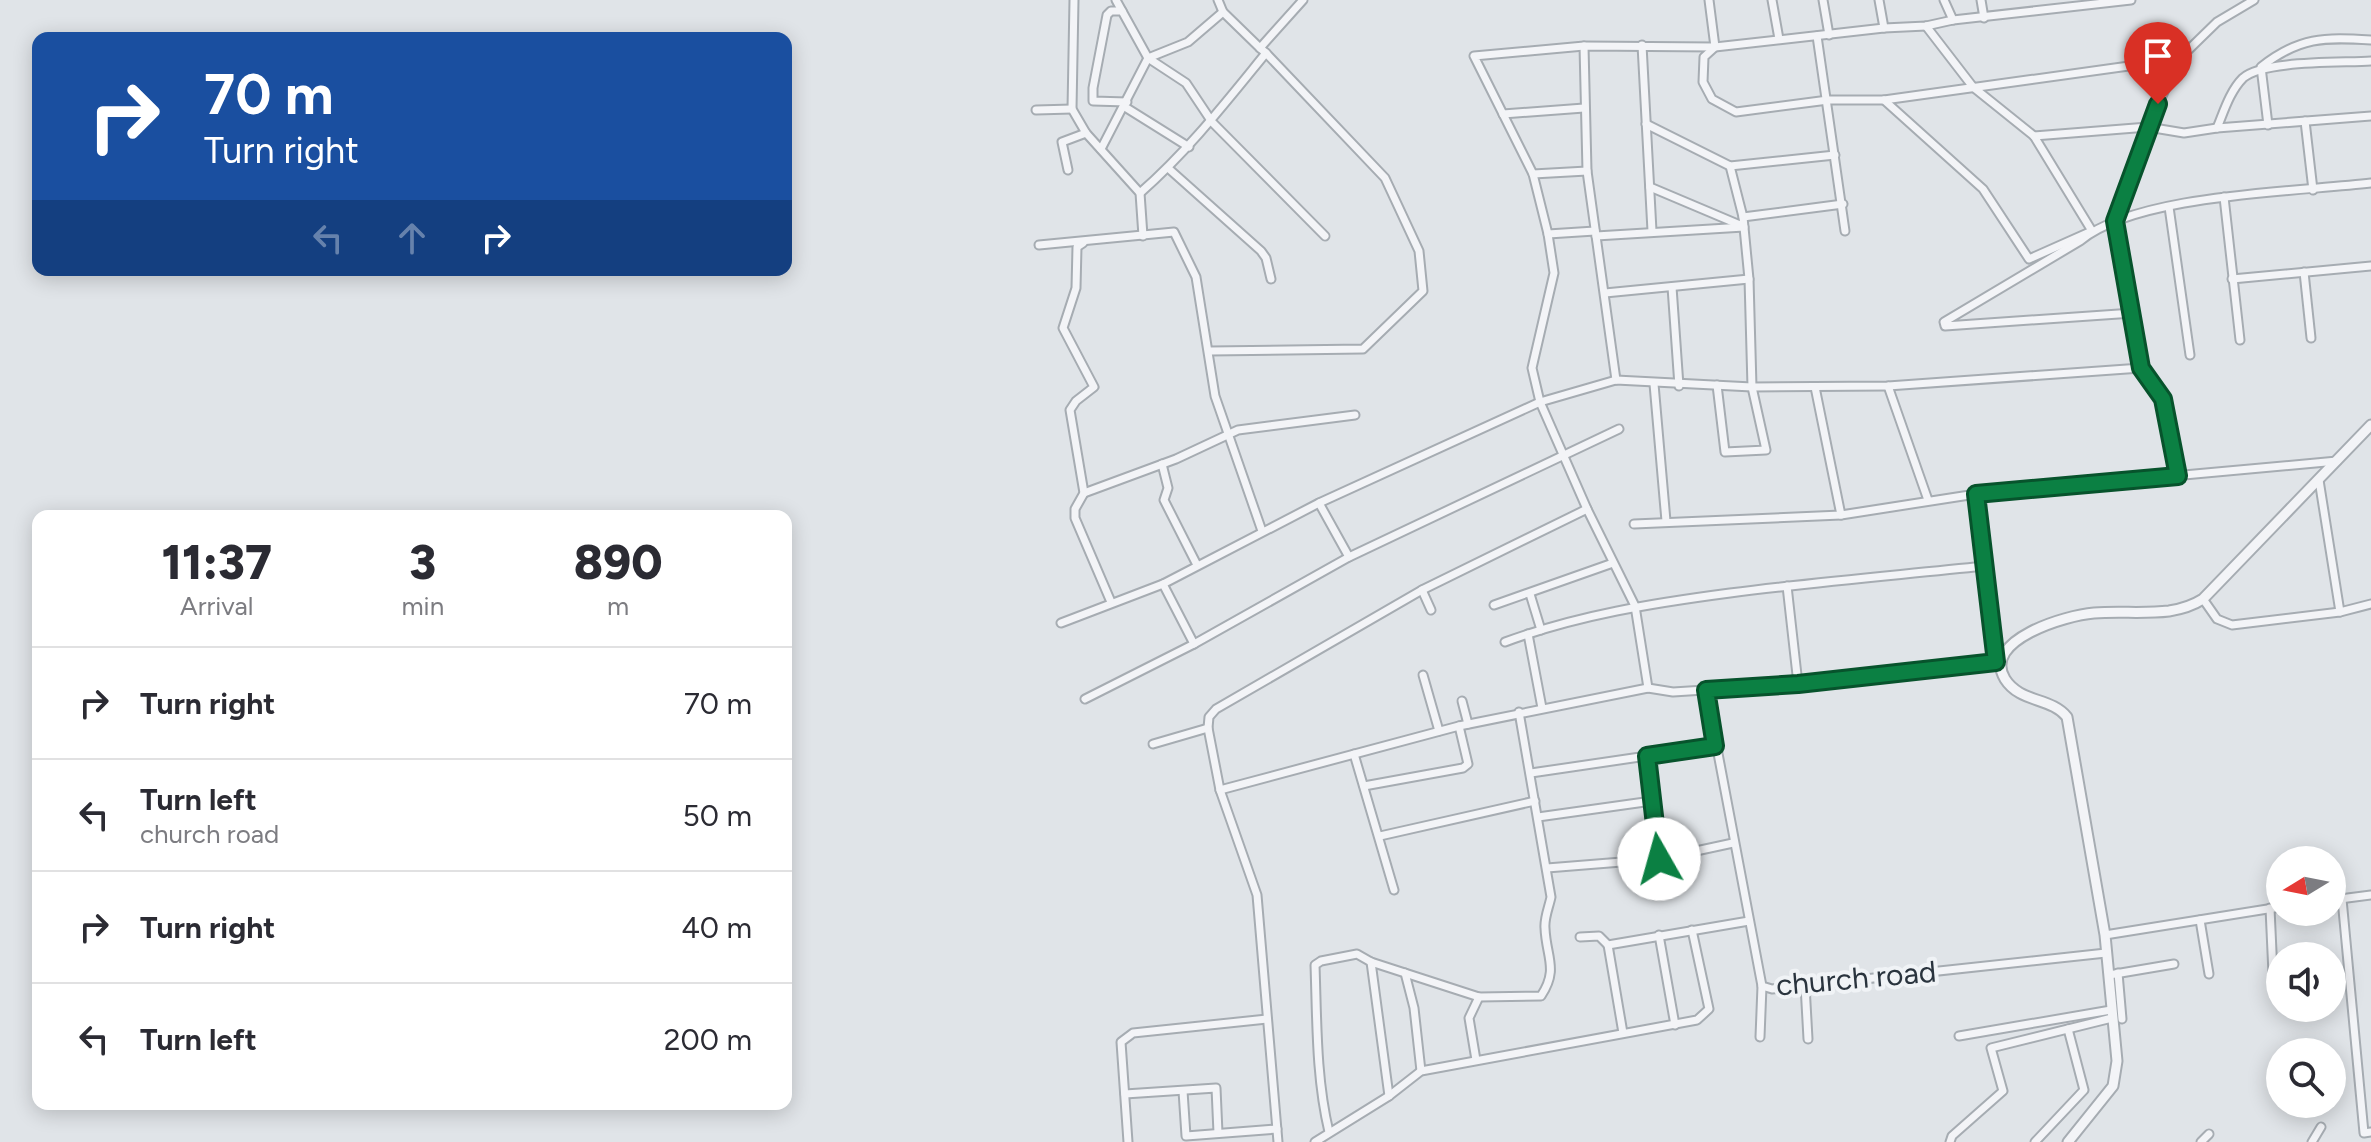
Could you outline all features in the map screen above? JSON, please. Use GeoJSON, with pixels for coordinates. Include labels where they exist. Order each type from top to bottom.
{"type":"FeatureCollection","features":[{"type":"Feature","properties":{"kind":"street"},"geometry":{"type":"LineString","coordinates":[[1074,0],[1072,109],[1086,133],[1140,193],[1143,236]]}},
{"type":"Feature","properties":{"kind":"street"},"geometry":{"type":"LineString","coordinates":[[1116,0],[1148,58],[1186,83],[1212,122],[1325,236]]}},
{"type":"Feature","properties":{"kind":"street"},"geometry":{"type":"LineString","coordinates":[[1210,351],[1363,349],[1423,291],[1419,251],[1385,178],[1223,12],[1218,0]]}},
{"type":"Feature","properties":{"kind":"street"},"geometry":{"type":"LineString","coordinates":[[1140,193],[1212,122],[1303,0]]}},
{"type":"Feature","properties":{"kind":"street"},"geometry":{"type":"LineString","coordinates":[[1709,0],[1715,47]]}},
{"type":"Feature","properties":{"kind":"street"},"geometry":{"type":"LineString","coordinates":[[1772,0],[1779,39]]}},
{"type":"Feature","properties":{"kind":"street"},"geometry":{"type":"LineString","coordinates":[[1823,0],[1829,35]]}},
{"type":"Feature","properties":{"kind":"street"},"geometry":{"type":"LineString","coordinates":[[1879,0],[1884,28]]}},
{"type":"Feature","properties":{"kind":"street"},"geometry":{"type":"LineString","coordinates":[[1944,0],[1953,20]]}},
{"type":"Feature","properties":{"kind":"street"},"geometry":{"type":"LineString","coordinates":[[1981,0],[1984,18]]}},
{"type":"Feature","properties":{"kind":"street"},"geometry":{"type":"LineString","coordinates":[[2029,0],[2031,12]]}},
{"type":"Feature","properties":{"kind":"street"},"geometry":{"type":"LineString","coordinates":[[1648,688],[1635,606],[1587,509],[1540,402],[1532,368],[1554,273],[1548,234],[1533,174],[1474,56],[1584,46],[1715,47],[1926,26],[2031,12],[2058,4],[2131,0]]}},
{"type":"Feature","properties":{"kind":"street"},"geometry":{"type":"LineString","coordinates":[[2178,476],[2163,399],[2141,368],[2115,221],[2148,127],[2179,59],[2217,22],[2254,0]]}},
{"type":"Feature","properties":{"kind":"street"},"geometry":{"type":"LineString","coordinates":[[1122,11],[1111,11],[1107,15],[1093,101],[1126,104],[1189,147]]}},
{"type":"Feature","properties":{"kind":"street"},"geometry":{"type":"LineString","coordinates":[[1101,149],[1148,58],[1188,42],[1223,12]]}},
{"type":"Feature","properties":{"kind":"street"},"geometry":{"type":"LineString","coordinates":[[1926,26],[1973,87],[2034,136],[2092,231]]}},
{"type":"Feature","properties":{"kind":"street"},"geometry":{"type":"LineString","coordinates":[[1817,36],[1845,231]]}},
{"type":"Feature","properties":{"kind":"street"},"geometry":{"type":"LineString","coordinates":[[2217,128],[2235,88],[2245,76],[2283,49],[2320,38],[2371,40]]}},
{"type":"Feature","properties":{"kind":"street"},"geometry":{"type":"LineString","coordinates":[[1642,45],[1652,231]]}},
{"type":"Feature","properties":{"kind":"street"},"geometry":{"type":"LineString","coordinates":[[1584,46],[1587,171],[1616,380]]}},
{"type":"Feature","properties":{"kind":"street"},"geometry":{"type":"LineString","coordinates":[[1715,47],[1704,57],[1703,82],[1712,99],[1736,112],[1828,100],[1884,100],[2179,59]]}},
{"type":"Feature","properties":{"kind":"street"},"geometry":{"type":"LineString","coordinates":[[2261,67],[2371,61]]}},
{"type":"Feature","properties":{"kind":"street"},"geometry":{"type":"LineString","coordinates":[[2261,67],[2268,125]]}},
{"type":"Feature","properties":{"kind":"street"},"geometry":{"type":"LineString","coordinates":[[1884,100],[1983,189],[2029,259],[2115,221],[2169,207],[2224,197],[2371,183]]}},
{"type":"Feature","properties":{"kind":"street"},"geometry":{"type":"LineString","coordinates":[[1503,114],[1584,108]]}},
{"type":"Feature","properties":{"kind":"street"},"geometry":{"type":"LineString","coordinates":[[1036,110],[1072,109]]}},
{"type":"Feature","properties":{"kind":"street"},"geometry":{"type":"LineString","coordinates":[[2034,136],[2148,127],[2184,133],[2371,116]]}},
{"type":"Feature","properties":{"kind":"street"},"geometry":{"type":"LineString","coordinates":[[2305,121],[2313,190]]}},
{"type":"Feature","properties":{"kind":"street"},"geometry":{"type":"LineString","coordinates":[[1646,124],[1730,166],[1835,155]]}},
{"type":"Feature","properties":{"kind":"street"},"geometry":{"type":"LineString","coordinates":[[1068,170],[1062,142],[1086,133]]}},
{"type":"Feature","properties":{"kind":"street"},"geometry":{"type":"LineString","coordinates":[[1717,385],[1725,452],[1766,450],[1752,387],[1749,279],[1743,217],[1730,166]]}},
{"type":"Feature","properties":{"kind":"street"},"geometry":{"type":"LineString","coordinates":[[1168,168],[1261,251],[1271,279]]}},
{"type":"Feature","properties":{"kind":"street"},"geometry":{"type":"LineString","coordinates":[[1533,174],[1587,171]]}},
{"type":"Feature","properties":{"kind":"street"},"geometry":{"type":"LineString","coordinates":[[1650,187],[1744,227]]}},
{"type":"Feature","properties":{"kind":"street"},"geometry":{"type":"LineString","coordinates":[[2224,197],[2240,340]]}},
{"type":"Feature","properties":{"kind":"street"},"geometry":{"type":"LineString","coordinates":[[1743,217],[1843,204]]}},
{"type":"Feature","properties":{"kind":"street"},"geometry":{"type":"LineString","coordinates":[[2169,207],[2190,355]]}},
{"type":"Feature","properties":{"kind":"street"},"geometry":{"type":"LineString","coordinates":[[1548,234],[1744,227]]}},
{"type":"Feature","properties":{"kind":"street"},"geometry":{"type":"LineString","coordinates":[[2092,231],[1944,322],[1945,326],[2133,313]]}},
{"type":"Feature","properties":{"kind":"street"},"geometry":{"type":"LineString","coordinates":[[1039,245],[1174,232],[1196,277],[1215,396],[1262,531]]}},
{"type":"Feature","properties":{"kind":"street"},"geometry":{"type":"LineString","coordinates":[[1085,241],[1077,247],[1076,288],[1063,328],[1094,387],[1070,410],[1084,493],[1075,509],[1075,518],[1111,602]]}},
{"type":"Feature","properties":{"kind":"street"},"geometry":{"type":"LineString","coordinates":[[2232,279],[2371,266]]}},
{"type":"Feature","properties":{"kind":"street"},"geometry":{"type":"LineString","coordinates":[[2304,272],[2311,338]]}},
{"type":"Feature","properties":{"kind":"street"},"geometry":{"type":"LineString","coordinates":[[1605,293],[1749,279]]}},
{"type":"Feature","properties":{"kind":"street"},"geometry":{"type":"LineString","coordinates":[[1672,287],[1679,386]]}},
{"type":"Feature","properties":{"kind":"street"},"geometry":{"type":"LineString","coordinates":[[1061,623],[1163,584],[1319,503],[1540,402],[1616,380],[1679,386],[1888,386],[2141,368]]}},
{"type":"Feature","properties":{"kind":"street"},"geometry":{"type":"LineString","coordinates":[[1654,384],[1666,521]]}},
{"type":"Feature","properties":{"kind":"street"},"geometry":{"type":"LineString","coordinates":[[1888,386],[1928,500]]}},
{"type":"Feature","properties":{"kind":"street"},"geometry":{"type":"LineString","coordinates":[[1815,387],[1841,515]]}},
{"type":"Feature","properties":{"kind":"street"},"geometry":{"type":"LineString","coordinates":[[1084,493],[1162,464],[1227,434],[1355,415]]}},
{"type":"Feature","properties":{"kind":"street"},"geometry":{"type":"LineString","coordinates":[[1998,662],[2015,642],[2070,617],[2191,607],[2203,599],[2371,425]]}},
{"type":"Feature","properties":{"kind":"street"},"geometry":{"type":"LineString","coordinates":[[1085,699],[1194,644],[1349,557],[1619,429]]}},
{"type":"Feature","properties":{"kind":"street"},"geometry":{"type":"LineString","coordinates":[[1634,524],[1841,515],[1976,494],[2337,461]]}},
{"type":"Feature","properties":{"kind":"street"},"geometry":{"type":"LineString","coordinates":[[1162,464],[1168,488],[1164,500],[1197,565]]}},
{"type":"Feature","properties":{"kind":"street"},"geometry":{"type":"LineString","coordinates":[[2319,480],[2340,612]]}},
{"type":"Feature","properties":{"kind":"street"},"geometry":{"type":"LineString","coordinates":[[1976,494],[1998,662],[2005,680],[2029,699],[2052,705],[2067,717],[2106,953],[2113,974],[2117,1061],[2113,1086],[2068,1142]]}},
{"type":"Feature","properties":{"kind":"street"},"geometry":{"type":"LineString","coordinates":[[1319,503],[1349,557]]}},
{"type":"Feature","properties":{"kind":"street"},"geometry":{"type":"LineString","coordinates":[[1278,1142],[1257,895],[1220,790],[1208,728],[1209,717],[1216,709],[1422,590],[1587,509]]}},
{"type":"Feature","properties":{"kind":"street"},"geometry":{"type":"LineString","coordinates":[[1494,605],[1613,563]]}},
{"type":"Feature","properties":{"kind":"street"},"geometry":{"type":"LineString","coordinates":[[1505,642],[1635,606],[1787,586],[1984,566]]}},
{"type":"Feature","properties":{"kind":"street"},"geometry":{"type":"LineString","coordinates":[[1163,584],[1194,644]]}},
{"type":"Feature","properties":{"kind":"street"},"geometry":{"type":"LineString","coordinates":[[1787,586],[1798,684]]}},
{"type":"Feature","properties":{"kind":"street"},"geometry":{"type":"LineString","coordinates":[[1422,590],[1431,610]]}},
{"type":"Feature","properties":{"kind":"street"},"geometry":{"type":"LineString","coordinates":[[1530,594],[1541,630]]}},
{"type":"Feature","properties":{"kind":"street"},"geometry":{"type":"LineString","coordinates":[[2203,599],[2217,619],[2232,625],[2340,612],[2371,604]]}},
{"type":"Feature","properties":{"kind":"street"},"geometry":{"type":"LineString","coordinates":[[1528,634],[1542,708]]}},
{"type":"Feature","properties":{"kind":"street"},"geometry":{"type":"LineString","coordinates":[[1220,790],[1459,726],[1648,688],[1673,692],[1798,684],[1998,662]]}},
{"type":"Feature","properties":{"kind":"street"},"geometry":{"type":"LineString","coordinates":[[1423,675],[1439,731]]}},
{"type":"Feature","properties":{"kind":"street","name":"church road"},"geometry":{"type":"LineString","coordinates":[[1706,690],[1762,986],[1772,989],[2106,953]]}},
{"type":"Feature","properties":{"kind":"street"},"geometry":{"type":"LineString","coordinates":[[1462,701],[1468,724]]}},
{"type":"Feature","properties":{"kind":"street"},"geometry":{"type":"LineString","coordinates":[[1329,1132],[1322,1103],[1315,965],[1357,954],[1371,962],[1479,997],[1541,996],[1548,985],[1552,972],[1544,926],[1551,897],[1519,712]]}},
{"type":"Feature","properties":{"kind":"street"},"geometry":{"type":"LineString","coordinates":[[1364,786],[1463,768],[1468,764],[1459,726]]}},
{"type":"Feature","properties":{"kind":"street"},"geometry":{"type":"LineString","coordinates":[[1153,744],[1208,728]]}},
{"type":"Feature","properties":{"kind":"street"},"geometry":{"type":"LineString","coordinates":[[1531,773],[1715,746]]}},
{"type":"Feature","properties":{"kind":"street"},"geometry":{"type":"LineString","coordinates":[[1354,754],[1394,890]]}},
{"type":"Feature","properties":{"kind":"street"},"geometry":{"type":"LineString","coordinates":[[1647,756],[1659,859]]}},
{"type":"Feature","properties":{"kind":"street"},"geometry":{"type":"LineString","coordinates":[[1380,836],[1535,801]]}},
{"type":"Feature","properties":{"kind":"street"},"geometry":{"type":"LineString","coordinates":[[1538,817],[1652,801]]}},
{"type":"Feature","properties":{"kind":"street"},"geometry":{"type":"LineString","coordinates":[[1547,868],[1659,859],[1733,843]]}},
{"type":"Feature","properties":{"kind":"street"},"geometry":{"type":"LineString","coordinates":[[2346,898],[2371,895]]}},
{"type":"Feature","properties":{"kind":"street"},"geometry":{"type":"LineString","coordinates":[[2105,935],[2266,909]]}},
{"type":"Feature","properties":{"kind":"street"},"geometry":{"type":"LineString","coordinates":[[2200,920],[2209,974]]}},
{"type":"Feature","properties":{"kind":"street"},"geometry":{"type":"LineString","coordinates":[[1608,945],[1749,921]]}},
{"type":"Feature","properties":{"kind":"street"},"geometry":{"type":"LineString","coordinates":[[2345,926],[2364,1133],[2371,1132]]}},
{"type":"Feature","properties":{"kind":"street"},"geometry":{"type":"LineString","coordinates":[[1315,1142],[1389,1096],[1421,1071],[1697,1020],[1709,1009],[1692,930]]}},
{"type":"Feature","properties":{"kind":"street"},"geometry":{"type":"LineString","coordinates":[[1659,935],[1675,1025]]}},
{"type":"Feature","properties":{"kind":"street"},"geometry":{"type":"LineString","coordinates":[[1580,937],[1599,936],[1608,945],[1623,1033]]}},
{"type":"Feature","properties":{"kind":"street"},"geometry":{"type":"LineString","coordinates":[[1371,962],[1389,1096]]}},
{"type":"Feature","properties":{"kind":"street"},"geometry":{"type":"LineString","coordinates":[[2113,974],[2174,964]]}},
{"type":"Feature","properties":{"kind":"street"},"geometry":{"type":"LineString","coordinates":[[1405,973],[1414,1008],[1421,1071]]}},
{"type":"Feature","properties":{"kind":"street"},"geometry":{"type":"LineString","coordinates":[[1805,985],[1808,1039]]}},
{"type":"Feature","properties":{"kind":"street"},"geometry":{"type":"LineString","coordinates":[[1760,1037],[1762,986]]}},
{"type":"Feature","properties":{"kind":"street"},"geometry":{"type":"LineString","coordinates":[[1476,1060],[1469,1018],[1479,997]]}},
{"type":"Feature","properties":{"kind":"street"},"geometry":{"type":"LineString","coordinates":[[1950,1142],[1952,1136],[2003,1091],[1991,1048],[2115,1016]]}},
{"type":"Feature","properties":{"kind":"street"},"geometry":{"type":"LineString","coordinates":[[1959,1036],[2115,1016]]}},
{"type":"Feature","properties":{"kind":"street"},"geometry":{"type":"LineString","coordinates":[[1128,1142],[1121,1042],[1133,1033],[1267,1019]]}},
{"type":"Feature","properties":{"kind":"street"},"geometry":{"type":"LineString","coordinates":[[2035,1142],[2084,1090],[2068,1029]]}},
{"type":"Feature","properties":{"kind":"street"},"geometry":{"type":"LineString","coordinates":[[1125,1094],[1216,1088],[1218,1133]]}},
{"type":"Feature","properties":{"kind":"street"},"geometry":{"type":"LineString","coordinates":[[1183,1091],[1186,1136],[1277,1129]]}},
{"type":"Feature","properties":{"kind":"street"},"geometry":{"type":"LineString","coordinates":[[2312,1142],[2321,1127]]}},
{"type":"Feature","properties":{"kind":"street"},"geometry":{"type":"LineString","coordinates":[[2201,1142],[2209,1134]]}},
{"type":"Feature","properties":{"kind":"route"},"geometry":{"type":"LineString","coordinates":[[1659,859],[1647,756],[1715,746],[1706,690],[1798,684],[1996,662],[1976,494],[2178,476],[2163,399],[2141,368],[2115,221],[2158,104]]}}]}
